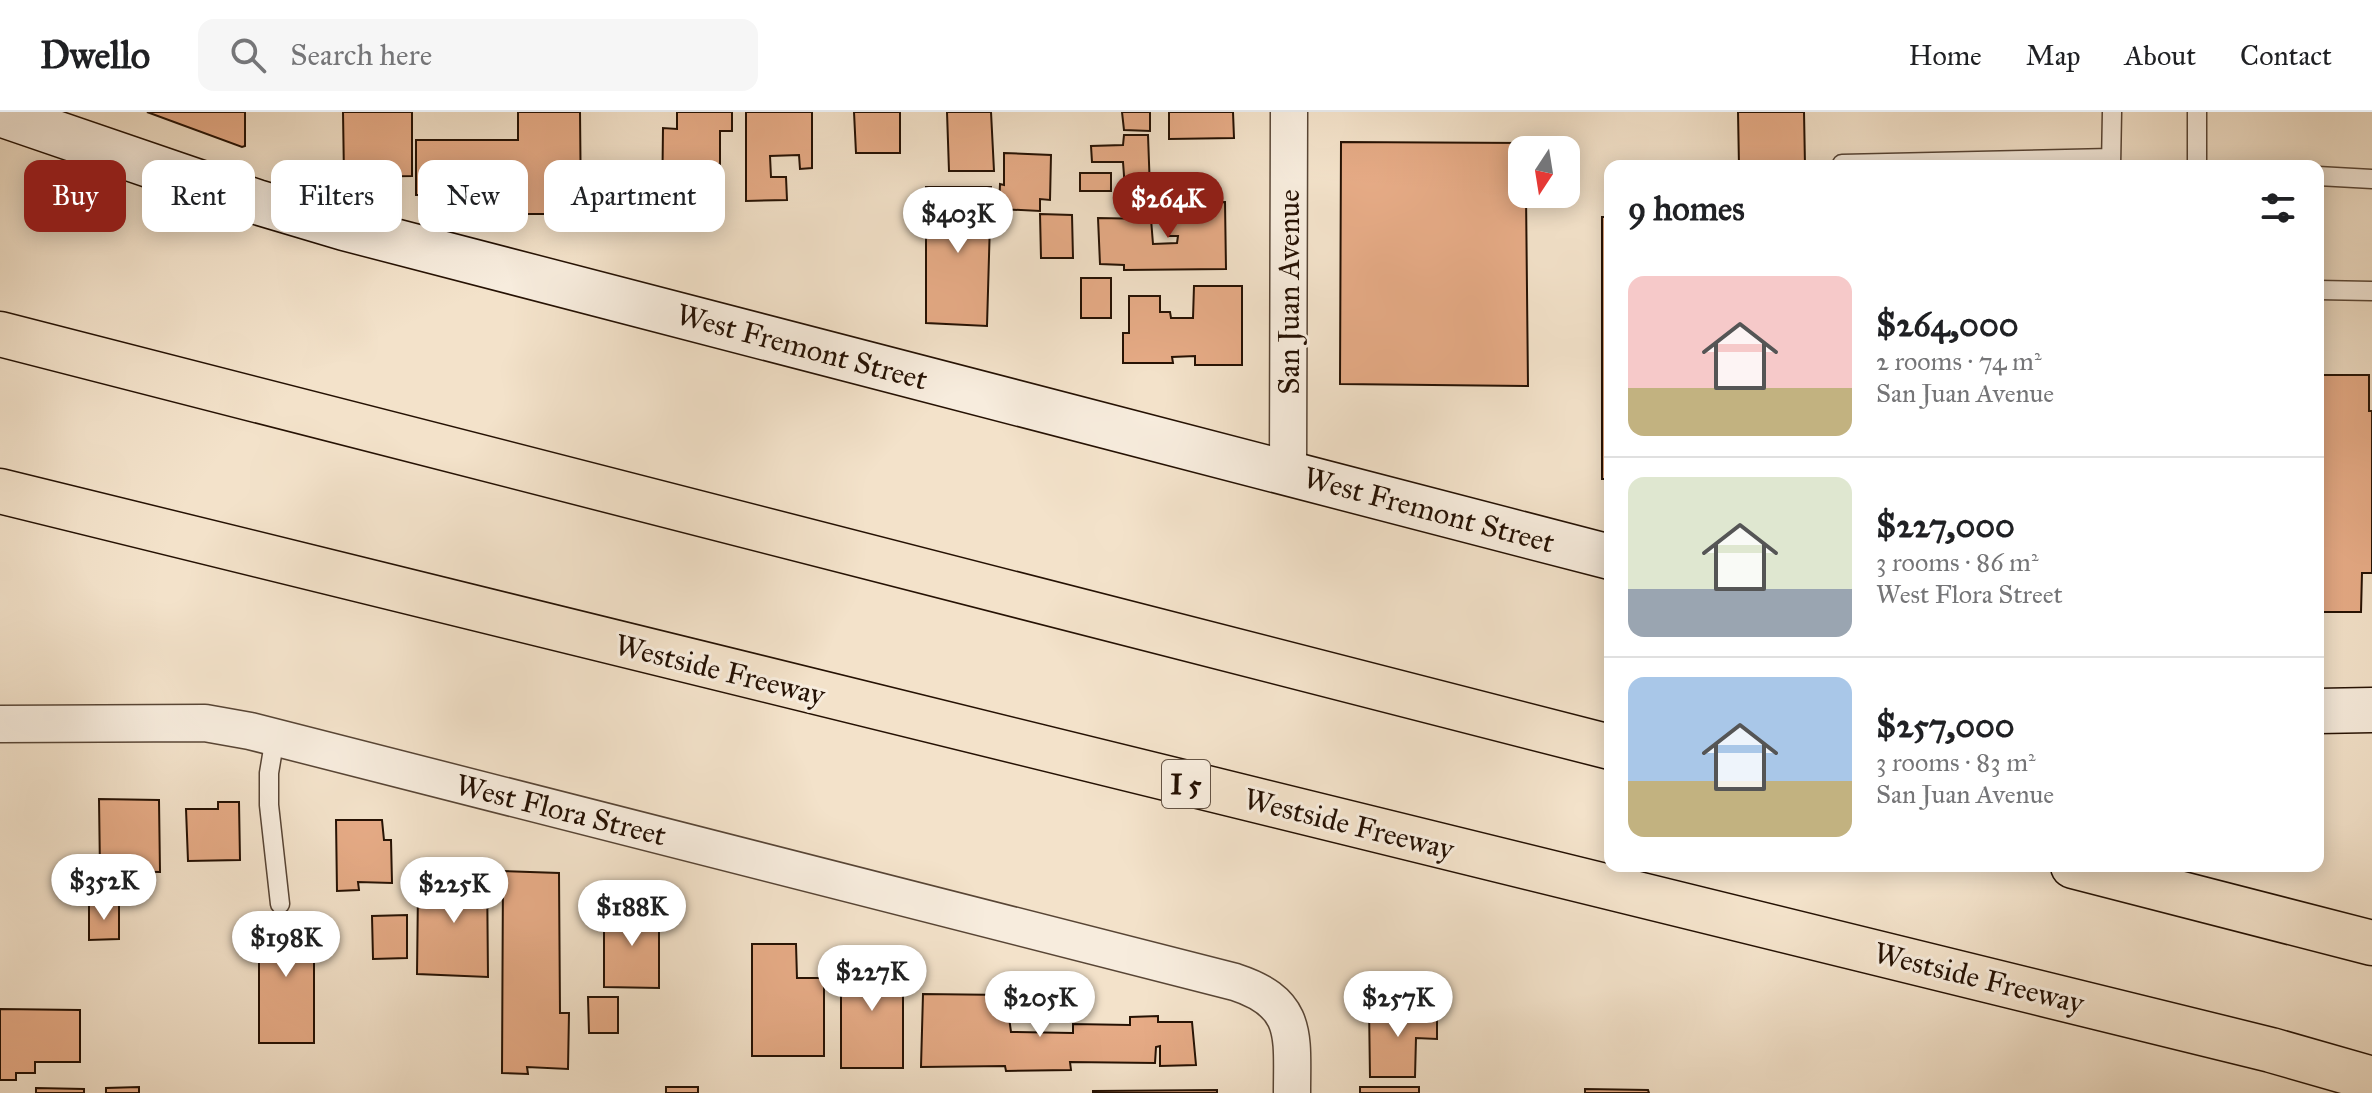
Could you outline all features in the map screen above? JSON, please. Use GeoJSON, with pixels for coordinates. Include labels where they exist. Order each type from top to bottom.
{"type":"FeatureCollection","features":[{"type":"Feature","properties":{"kind":"highway"},"geometry":{"type":"LineString","coordinates":[[0,334],[1604,745]]}},
{"type":"Feature","properties":{"kind":"highway","name":"Westside Freeway"},"geometry":{"type":"LineString","coordinates":[[0,491],[2271,1050],[2372,1079]]}},
{"type":"Feature","properties":{"kind":"highway"},"geometry":{"type":"LineString","coordinates":[[2096,872],[2372,943]]}},
{"type":"Feature","properties":{"kind":"highway"},"geometry":{"type":"LineString","coordinates":[[2271,1050],[2323,1093]]}},
{"type":"Feature","properties":{"kind":"street","name":"San Juan Avenue"},"geometry":{"type":"LineString","coordinates":[[1288,473],[1289,112]]}},
{"type":"Feature","properties":{"kind":"street","name":"West Fremont Street"},"geometry":{"type":"LineString","coordinates":[[0,114],[257,202],[344,228],[1604,555]]}},
{"type":"Feature","properties":{"kind":"street"},"geometry":{"type":"LineString","coordinates":[[2324,711],[2372,710]]}},
{"type":"Feature","properties":{"kind":"street","name":"West Flora Street"},"geometry":{"type":"LineString","coordinates":[[0,724],[205,723],[275,737],[1255,988],[1281,1008],[1288,1023],[1292,1043],[1292,1093]]}},
{"type":"Feature","properties":{"kind":"lane"},"geometry":{"type":"LineString","coordinates":[[2111,160],[2112,112]]}},
{"type":"Feature","properties":{"kind":"lane"},"geometry":{"type":"LineString","coordinates":[[2197,112],[2197,160]]}},
{"type":"Feature","properties":{"kind":"lane"},"geometry":{"type":"LineString","coordinates":[[2324,176],[2372,179]]}},
{"type":"Feature","properties":{"kind":"lane"},"geometry":{"type":"LineString","coordinates":[[2324,290],[2372,291]]}},
{"type":"Feature","properties":{"kind":"lane"},"geometry":{"type":"LineString","coordinates":[[275,737],[269,773],[269,805],[280,904]]}},
{"type":"Feature","properties":{"kind":"building"},"geometry":{"type":"Polygon","coordinates":[[[147,112],[245,112],[245,146],[242,147],[147,112]]]}},
{"type":"Feature","properties":{"kind":"building"},"geometry":{"type":"Polygon","coordinates":[[[343,112],[412,112],[412,176],[402,176],[402,160],[344,160],[343,112]]]}},
{"type":"Feature","properties":{"kind":"building"},"geometry":{"type":"Polygon","coordinates":[[[518,112],[580,112],[580,160],[544,160],[544,214],[528,214],[528,160],[418,160],[416,195],[416,140],[518,140],[518,112]]]}},
{"type":"Feature","properties":{"kind":"building"},"geometry":{"type":"Polygon","coordinates":[[[677,112],[732,112],[732,131],[720,131],[720,160],[663,160],[663,128],[677,129],[677,112]]]}},
{"type":"Feature","properties":{"kind":"building"},"geometry":{"type":"Polygon","coordinates":[[[746,112],[812,112],[812,168],[800,169],[799,155],[770,156],[771,177],[786,177],[787,200],[746,201],[746,112]]]}},
{"type":"Feature","properties":{"kind":"building"},"geometry":{"type":"Polygon","coordinates":[[[854,112],[900,112],[900,153],[856,153],[854,112]]]}},
{"type":"Feature","properties":{"kind":"building"},"geometry":{"type":"Polygon","coordinates":[[[947,112],[991,112],[994,171],[949,171],[947,112]]]}},
{"type":"Feature","properties":{"kind":"building"},"geometry":{"type":"Polygon","coordinates":[[[1122,112],[1150,112],[1150,131],[1124,130],[1122,112]]]}},
{"type":"Feature","properties":{"kind":"building"},"geometry":{"type":"Polygon","coordinates":[[[1169,112],[1233,112],[1234,138],[1169,139],[1169,112]]]}},
{"type":"Feature","properties":{"kind":"building"},"geometry":{"type":"Polygon","coordinates":[[[1738,112],[1804,112],[1805,160],[1739,160],[1738,112]]]}},
{"type":"Feature","properties":{"kind":"building"},"geometry":{"type":"Polygon","coordinates":[[[1124,135],[1148,135],[1150,190],[1125,189],[1123,162],[1092,162],[1091,146],[1123,145],[1124,135]]]}},
{"type":"Feature","properties":{"kind":"building"},"geometry":{"type":"Polygon","coordinates":[[[1341,142],[1508,143],[1508,208],[1526,208],[1528,386],[1340,384],[1341,142]]]}},
{"type":"Feature","properties":{"kind":"building"},"geometry":{"type":"Polygon","coordinates":[[[1004,153],[1051,155],[1050,200],[1040,199],[1040,211],[999,209],[1000,184],[1004,185],[1004,153]]]}},
{"type":"Feature","properties":{"kind":"building"},"geometry":{"type":"Polygon","coordinates":[[[1080,173],[1111,173],[1111,191],[1080,191],[1080,173]]]}},
{"type":"Feature","properties":{"kind":"building"},"geometry":{"type":"Polygon","coordinates":[[[926,187],[991,187],[987,326],[926,323],[926,187]]]}},
{"type":"Feature","properties":{"kind":"building"},"geometry":{"type":"Polygon","coordinates":[[[1225,202],[1226,269],[1124,270],[1124,265],[1100,264],[1098,218],[1151,219],[1153,244],[1177,243],[1178,236],[1169,236],[1167,203],[1225,202]]]}},
{"type":"Feature","properties":{"kind":"building"},"geometry":{"type":"Polygon","coordinates":[[[1040,214],[1072,215],[1073,258],[1041,258],[1040,214]]]}},
{"type":"Feature","properties":{"kind":"building"},"geometry":{"type":"Polygon","coordinates":[[[1602,217],[1604,217],[1604,479],[1602,217]]]}},
{"type":"Feature","properties":{"kind":"building"},"geometry":{"type":"Polygon","coordinates":[[[1081,278],[1111,278],[1111,318],[1081,318],[1081,278]]]}},
{"type":"Feature","properties":{"kind":"building"},"geometry":{"type":"Polygon","coordinates":[[[1194,286],[1242,286],[1242,365],[1195,365],[1195,356],[1172,357],[1173,363],[1123,363],[1123,333],[1129,333],[1129,296],[1160,296],[1160,312],[1170,312],[1171,318],[1193,318],[1194,286]]]}},
{"type":"Feature","properties":{"kind":"building"},"geometry":{"type":"Polygon","coordinates":[[[2324,375],[2369,375],[2369,411],[2372,411],[2372,573],[2362,573],[2361,612],[2324,612],[2324,375]]]}},
{"type":"Feature","properties":{"kind":"building"},"geometry":{"type":"Polygon","coordinates":[[[99,799],[159,800],[160,872],[100,871],[99,799]]]}},
{"type":"Feature","properties":{"kind":"building"},"geometry":{"type":"Polygon","coordinates":[[[218,802],[239,802],[240,860],[188,861],[186,809],[218,809],[218,802]]]}},
{"type":"Feature","properties":{"kind":"building"},"geometry":{"type":"Polygon","coordinates":[[[336,820],[382,820],[384,840],[391,840],[392,883],[358,882],[359,890],[337,891],[336,820]]]}},
{"type":"Feature","properties":{"kind":"building"},"geometry":{"type":"Polygon","coordinates":[[[438,869],[487,869],[488,977],[417,974],[418,890],[435,892],[438,869]]]}},
{"type":"Feature","properties":{"kind":"building"},"geometry":{"type":"Polygon","coordinates":[[[503,871],[559,873],[560,1013],[569,1013],[568,1069],[527,1067],[528,1074],[502,1073],[503,871]]]}},
{"type":"Feature","properties":{"kind":"building"},"geometry":{"type":"Polygon","coordinates":[[[89,904],[119,904],[119,939],[89,940],[89,904]]]}},
{"type":"Feature","properties":{"kind":"building"},"geometry":{"type":"Polygon","coordinates":[[[619,904],[642,904],[643,912],[659,913],[659,988],[604,987],[604,915],[619,914],[619,904]]]}},
{"type":"Feature","properties":{"kind":"building"},"geometry":{"type":"Polygon","coordinates":[[[259,915],[314,915],[314,1043],[259,1043],[259,915]]]}},
{"type":"Feature","properties":{"kind":"building"},"geometry":{"type":"Polygon","coordinates":[[[407,915],[407,958],[373,959],[372,916],[407,915]]]}},
{"type":"Feature","properties":{"kind":"building"},"geometry":{"type":"Polygon","coordinates":[[[752,944],[796,944],[797,978],[824,978],[824,1056],[752,1056],[752,944]]]}},
{"type":"Feature","properties":{"kind":"building"},"geometry":{"type":"Polygon","coordinates":[[[841,958],[903,958],[903,1068],[841,1068],[841,958]]]}},
{"type":"Feature","properties":{"kind":"building"},"geometry":{"type":"Polygon","coordinates":[[[923,994],[1006,995],[1011,1032],[1073,1033],[1073,1024],[1130,1025],[1130,1017],[1158,1016],[1158,1022],[1192,1022],[1196,1065],[1160,1066],[1160,1046],[1156,1047],[1155,1063],[1070,1062],[1071,1070],[1006,1071],[1005,1066],[921,1067],[923,994]]]}},
{"type":"Feature","properties":{"kind":"building"},"geometry":{"type":"Polygon","coordinates":[[[588,997],[618,997],[618,1033],[589,1033],[588,997]]]}},
{"type":"Feature","properties":{"kind":"building"},"geometry":{"type":"Polygon","coordinates":[[[1369,1006],[1437,1010],[1437,1039],[1416,1038],[1415,1077],[1370,1077],[1369,1006]]]}},
{"type":"Feature","properties":{"kind":"building"},"geometry":{"type":"Polygon","coordinates":[[[0,1009],[80,1010],[80,1062],[35,1062],[35,1073],[16,1073],[16,1080],[0,1080],[0,1009]]]}},
{"type":"Feature","properties":{"kind":"building"},"geometry":{"type":"Polygon","coordinates":[[[139,1087],[139,1093],[106,1093],[106,1088],[139,1087]]]}},
{"type":"Feature","properties":{"kind":"building"},"geometry":{"type":"Polygon","coordinates":[[[666,1087],[698,1087],[698,1093],[666,1093],[666,1087]]]}},
{"type":"Feature","properties":{"kind":"building"},"geometry":{"type":"Polygon","coordinates":[[[1360,1087],[1419,1087],[1419,1093],[1360,1093],[1360,1087]]]}},
{"type":"Feature","properties":{"kind":"building"},"geometry":{"type":"Polygon","coordinates":[[[36,1088],[84,1089],[84,1093],[36,1093],[36,1088]]]}},
{"type":"Feature","properties":{"kind":"building"},"geometry":{"type":"Polygon","coordinates":[[[1585,1089],[1648,1090],[1649,1093],[1585,1093],[1585,1089]]]}},
{"type":"Feature","properties":{"kind":"building"},"geometry":{"type":"Polygon","coordinates":[[[1217,1090],[1217,1093],[1093,1093],[1093,1091],[1217,1090]]]}}]}
